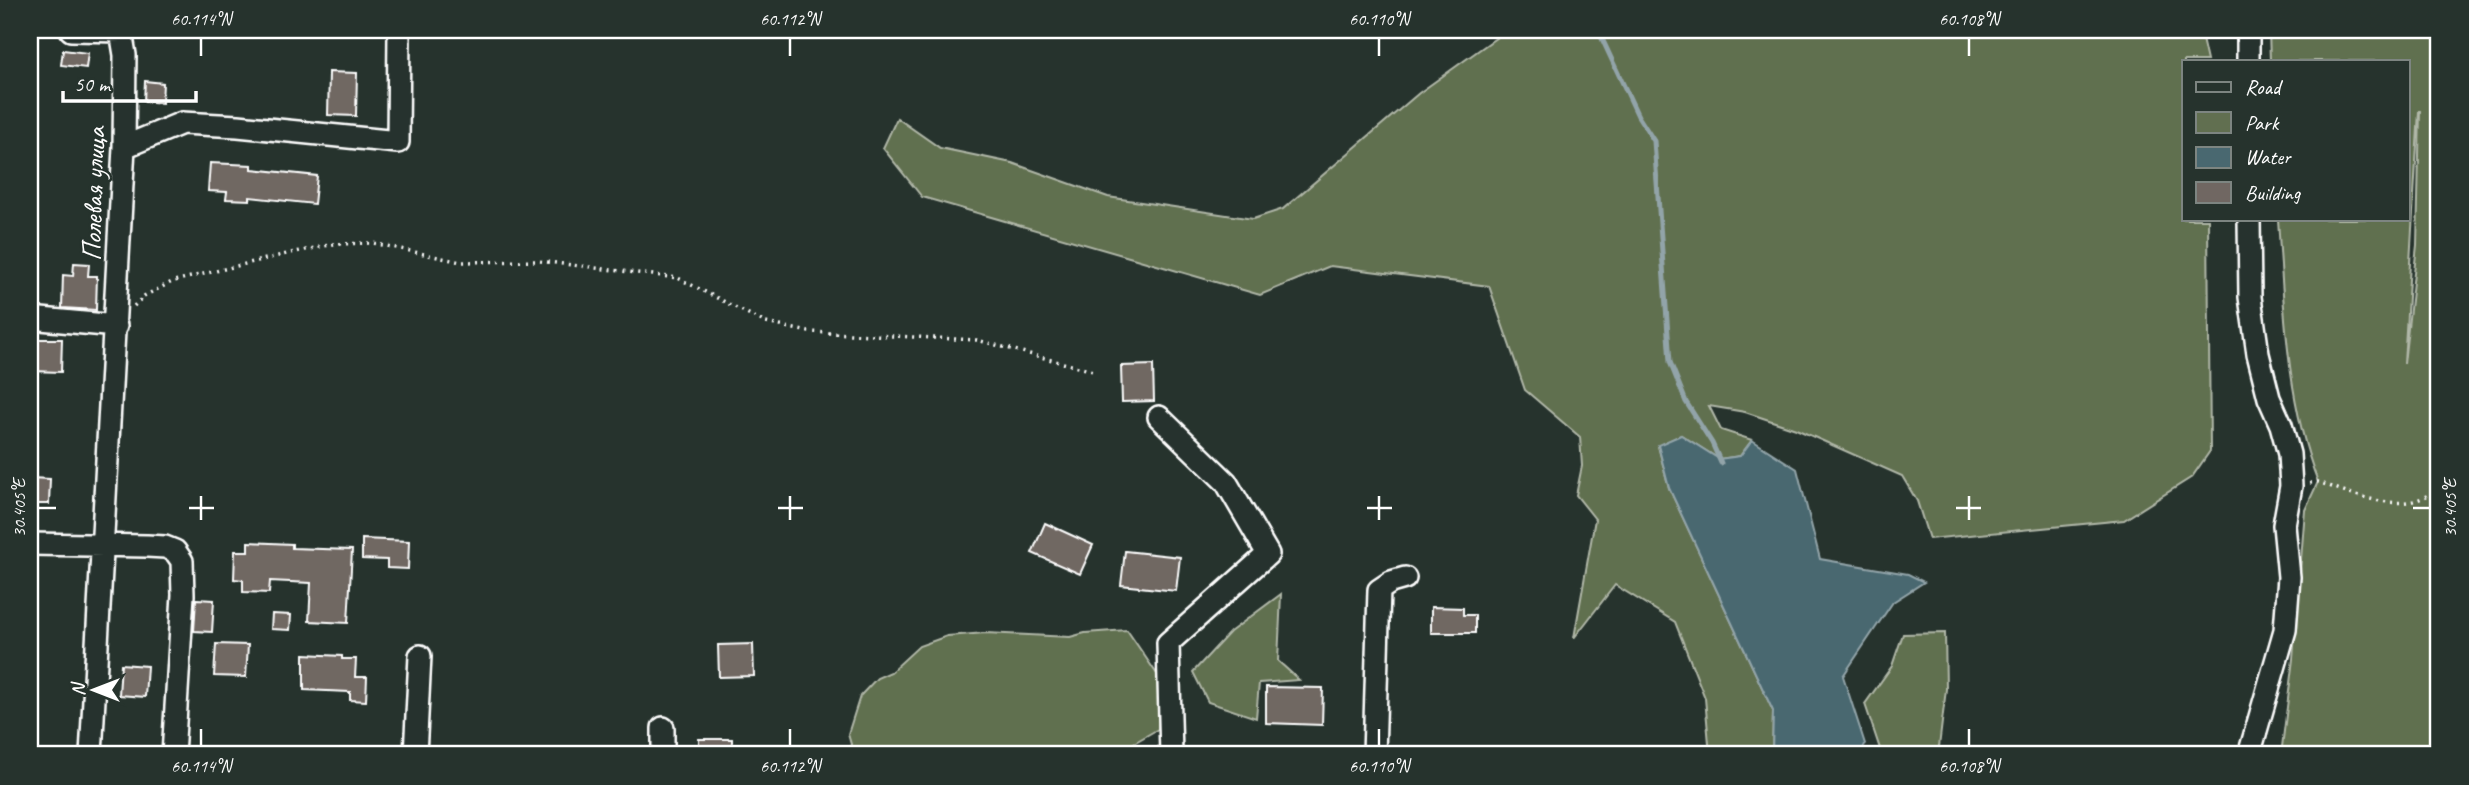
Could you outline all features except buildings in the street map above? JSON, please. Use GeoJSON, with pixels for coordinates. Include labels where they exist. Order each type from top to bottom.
{"type":"FeatureCollection","features":[{"type":"Feature","properties":{"kind":"street","name":"Полевая улица"},"geometry":{"type":"LineString","coordinates":[[71,30],[122,31],[125,55],[116,326],[91,755]]}},
{"type":"Feature","properties":{"kind":"street"},"geometry":{"type":"LineString","coordinates":[[124,147],[183,123],[398,142],[399,30]]}},
{"type":"Feature","properties":{"kind":"street"},"geometry":{"type":"LineString","coordinates":[[2248,30],[2248,60]]}},
{"type":"Feature","properties":{"kind":"street"},"geometry":{"type":"LineString","coordinates":[[2249,220],[2250,298],[2258,354],[2269,398],[2281,425],[2289,454],[2291,486],[2284,525],[2289,577],[2285,629],[2249,755]]}},
{"type":"Feature","properties":{"kind":"street"},"geometry":{"type":"LineString","coordinates":[[30,318],[116,326]]}},
{"type":"Feature","properties":{"kind":"street"},"geometry":{"type":"LineString","coordinates":[[1159,417],[1226,482],[1268,554],[1168,643],[1171,755]]}},
{"type":"Feature","properties":{"kind":"street"},"geometry":{"type":"LineString","coordinates":[[30,544],[165,547],[175,551],[182,562],[183,595],[173,755]]}},
{"type":"Feature","properties":{"kind":"street"},"geometry":{"type":"LineString","coordinates":[[1374,755],[1379,590],[1391,582],[1405,578]]}},
{"type":"Feature","properties":{"kind":"street"},"geometry":{"type":"LineString","coordinates":[[415,755],[420,656]]}},
{"type":"Feature","properties":{"kind":"street"},"geometry":{"type":"LineString","coordinates":[[663,728],[663,755]]}},
{"type":"Feature","properties":{"kind":"path"},"geometry":{"type":"LineString","coordinates":[[116,326],[144,296],[174,281],[334,244],[373,243],[461,262],[539,261],[678,278],[766,323],[809,332],[977,340],[1094,371]]}},
{"type":"Feature","properties":{"kind":"path"},"geometry":{"type":"LineString","coordinates":[[2291,486],[2319,482],[2385,503],[2421,500],[2439,485]]}},
{"type":"Feature","properties":{"kind":"green space"},"geometry":{"type":"Polygon","coordinates":[[[1507,30],[2200,30],[2207,60],[2182,60],[2182,220],[2208,220],[2210,451],[2192,477],[2124,520],[1929,539],[1917,501],[1902,476],[1796,429],[1745,412],[1709,406],[1721,430],[1752,440],[1740,456],[1719,459],[1681,435],[1658,446],[1669,488],[1773,711],[1772,755],[1710,755],[1705,698],[1675,622],[1615,585],[1574,638],[1595,519],[1576,495],[1582,466],[1580,437],[1525,390],[1489,286],[1330,266],[1260,295],[922,197],[883,148],[897,118],[940,148],[1012,163],[1108,197],[1253,219],[1283,209],[1419,93],[1507,30]]]}},
{"type":"Feature","properties":{"kind":"green space"},"geometry":{"type":"Polygon","coordinates":[[[2269,30],[2439,30],[2439,755],[2281,755],[2293,659],[2305,510],[2318,482],[2299,418],[2285,319],[2278,220],[2410,220],[2410,60],[2270,60],[2269,30]],[[2419,111],[2404,364],[2417,245],[2420,111],[2419,111]]]}},
{"type":"Feature","properties":{"kind":"green space"},"geometry":{"type":"Polygon","coordinates":[[[1281,594],[1278,661],[1299,680],[1259,683],[1256,718],[1208,702],[1193,672],[1230,632],[1281,594]]]}},
{"type":"Feature","properties":{"kind":"green space"},"geometry":{"type":"Polygon","coordinates":[[[1127,630],[1163,683],[1158,729],[1113,755],[854,755],[848,734],[860,696],[877,678],[891,672],[919,646],[947,636],[986,633],[1070,637],[1085,633],[1127,630]]]}},
{"type":"Feature","properties":{"kind":"green space"},"geometry":{"type":"Polygon","coordinates":[[[1945,633],[1946,689],[1938,755],[1877,755],[1880,749],[1865,704],[1892,666],[1903,634],[1945,633]]]}},
{"type":"Feature","properties":{"kind":"water"},"geometry":{"type":"Polygon","coordinates":[[[1681,435],[1719,459],[1740,456],[1752,440],[1797,469],[1820,559],[1908,574],[1924,582],[1893,602],[1843,676],[1865,744],[1861,755],[1772,755],[1773,711],[1669,488],[1658,445],[1681,435]]]}},
{"type":"Feature","properties":{"kind":"waterway"},"geometry":{"type":"LineString","coordinates":[[1598,30],[1638,116],[1654,141],[1670,362],[1686,402],[1712,443],[1721,463]]}}]}
